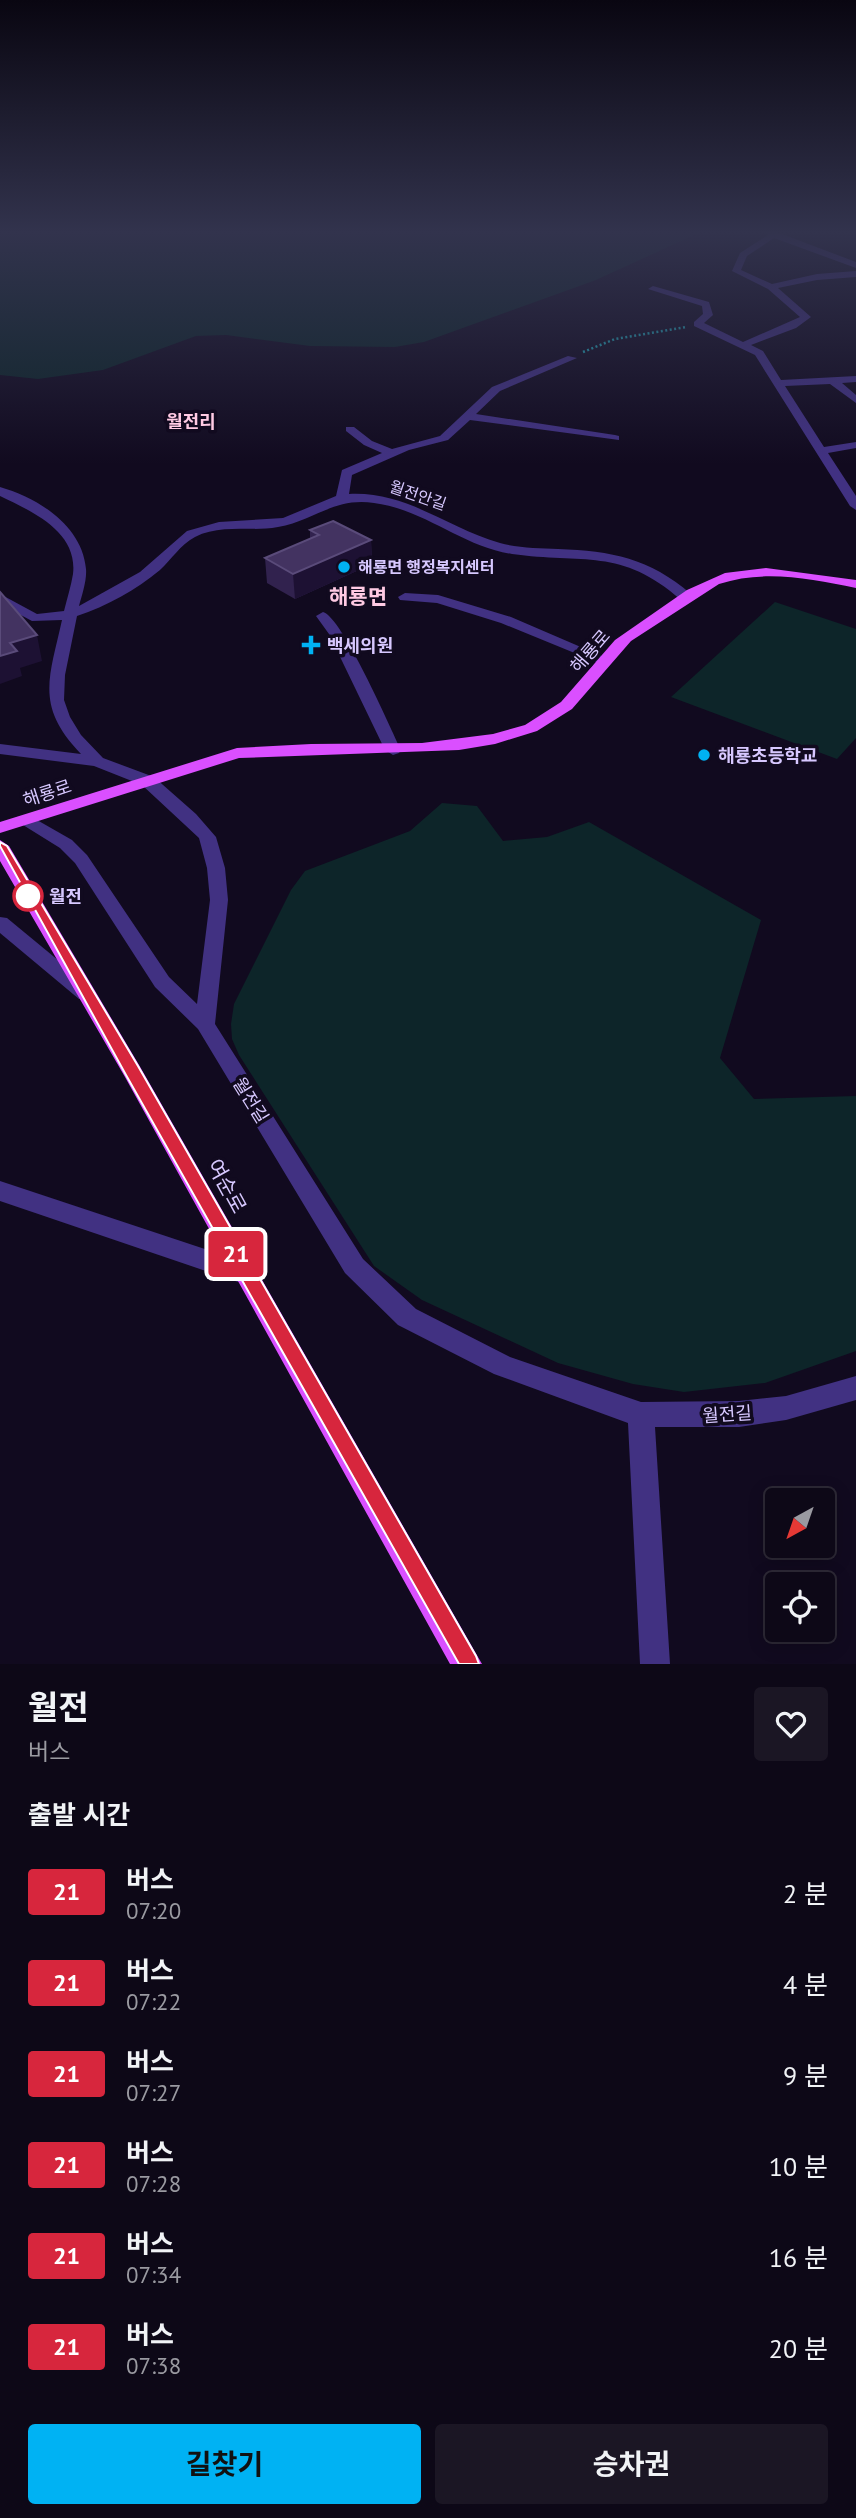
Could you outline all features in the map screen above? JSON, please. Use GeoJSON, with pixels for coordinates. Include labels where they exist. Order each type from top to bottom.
{"type":"FeatureCollection","features":[{"type":"Feature","properties":{"kind":"main road","name":"해룡로"},"geometry":{"type":"LineString","coordinates":[[0,828],[237,753],[267,749],[393,750],[466,746],[534,728],[569,706],[604,660],[622,642],[686,597],[716,580],[752,574],[800,575],[856,583]]}},
{"type":"Feature","properties":{"kind":"main road","name":"여순로"},"geometry":{"type":"LineString","coordinates":[[0,846],[247,1274],[467,1664]]}},
{"type":"Feature","properties":{"kind":"street"},"geometry":{"type":"LineString","coordinates":[[707,309],[708,315],[696,321],[697,324],[760,353],[856,506]]}},
{"type":"Feature","properties":{"kind":"street"},"geometry":{"type":"LineString","coordinates":[[743,346],[767,332],[801,323],[806,317],[796,309]]}},
{"type":"Feature","properties":{"kind":"street"},"geometry":{"type":"LineString","coordinates":[[342,499],[346,473],[444,438],[496,389],[572,358]]}},
{"type":"Feature","properties":{"kind":"street"},"geometry":{"type":"LineString","coordinates":[[778,383],[856,379]]}},
{"type":"Feature","properties":{"kind":"street"},"geometry":{"type":"LineString","coordinates":[[833,381],[856,400]]}},
{"type":"Feature","properties":{"kind":"street"},"geometry":{"type":"LineString","coordinates":[[466,416],[615,438]]}},
{"type":"Feature","properties":{"kind":"street"},"geometry":{"type":"LineString","coordinates":[[350,429],[368,443],[393,454]]}},
{"type":"Feature","properties":{"kind":"street"},"geometry":{"type":"LineString","coordinates":[[820,451],[854,446]]}},
{"type":"Feature","properties":{"kind":"street"},"geometry":{"type":"LineString","coordinates":[[0,491],[38,509],[62,526],[76,551],[79,571],[57,675],[56,700],[75,738],[97,761]]}},
{"type":"Feature","properties":{"kind":"street","name":"월전안길"},"geometry":{"type":"LineString","coordinates":[[70,616],[147,573],[168,556],[173,545],[189,534],[215,526],[280,523],[342,499],[379,500],[411,508],[457,528],[478,541],[512,550],[610,556],[654,570],[686,597]]}},
{"type":"Feature","properties":{"kind":"street"},"geometry":{"type":"LineString","coordinates":[[405,597],[438,599],[506,620],[604,660]]}},
{"type":"Feature","properties":{"kind":"street"},"geometry":{"type":"LineString","coordinates":[[0,598],[24,614],[35,617],[70,616]]}},
{"type":"Feature","properties":{"kind":"street"},"geometry":{"type":"LineString","coordinates":[[323,616],[336,634],[393,750]]}},
{"type":"Feature","properties":{"kind":"street"},"geometry":{"type":"LineString","coordinates":[[0,749],[97,761],[148,780],[191,818],[207,837],[216,868],[219,900],[205,1024]]}},
{"type":"Feature","properties":{"kind":"street","name":"월전길"},"geometry":{"type":"LineString","coordinates":[[24,820],[66,844],[81,859],[162,982],[205,1024],[354,1266],[407,1317],[503,1366],[641,1415],[739,1415],[786,1408],[856,1388]]}},
{"type":"Feature","properties":{"kind":"street"},"geometry":{"type":"LineString","coordinates":[[0,923],[86,994]]}},
{"type":"Feature","properties":{"kind":"street"},"geometry":{"type":"LineString","coordinates":[[0,1191],[130,1237],[247,1274]]}},
{"type":"Feature","properties":{"kind":"street"},"geometry":{"type":"LineString","coordinates":[[641,1415],[655,1664]]}},
{"type":"Feature","properties":{"kind":"path"},"geometry":{"type":"LineString","coordinates":[[572,358],[615,338],[664,333],[697,324]]}},
{"type":"Feature","properties":{"kind":"green space"},"geometry":{"type":"Polygon","coordinates":[[[0,309],[517,309],[424,342],[395,347],[310,346],[226,335],[196,336],[103,370],[38,379],[0,375],[0,309]]]}},
{"type":"Feature","properties":{"kind":"green space"},"geometry":{"type":"Polygon","coordinates":[[[775,602],[856,629],[856,738],[837,759],[671,697],[775,602]]]}},
{"type":"Feature","properties":{"kind":"green space"},"geometry":{"type":"Polygon","coordinates":[[[442,803],[477,806],[503,841],[547,837],[589,822],[761,920],[720,1058],[754,1099],[856,1096],[856,1351],[765,1383],[684,1392],[633,1384],[558,1363],[422,1300],[374,1266],[239,1055],[232,1039],[231,1024],[234,1004],[291,890],[305,871],[410,831],[442,803]]]}},
{"type":"Feature","properties":{"kind":"building"},"geometry":{"type":"Polygon","coordinates":[[[333,521],[371,540],[293,574],[265,558],[319,535],[310,530],[333,521]]]}},
{"type":"Feature","properties":{"kind":"building"},"geometry":{"type":"Polygon","coordinates":[[[0,592],[37,635],[10,643],[17,651],[0,656],[0,592]]]}},
{"type":"Feature","properties":{"kind":"bus line","name":"21"},"geometry":{"type":"LineString","coordinates":[[0,846],[132,1071],[467,1664]]}},
{"type":"Feature","properties":{"kind":"place","name":"해룡면 행정복지센터"},"geometry":{"type":"Point","coordinates":[344,567]}},
{"type":"Feature","properties":{"kind":"place","name":"백세의원"},"geometry":{"type":"Point","coordinates":[311,645]}},
{"type":"Feature","properties":{"kind":"place","name":"해룡초등학교"},"geometry":{"type":"Point","coordinates":[704,755]}},
{"type":"Feature","properties":{"kind":"place","name":"월전"},"geometry":{"type":"Point","coordinates":[28,896]}},
{"type":"Feature","properties":{"kind":"district","name":"월전리"},"geometry":{"type":"Point","coordinates":[191,421]}},
{"type":"Feature","properties":{"kind":"district","name":"해룡면"},"geometry":{"type":"Point","coordinates":[358,596]}}]}
